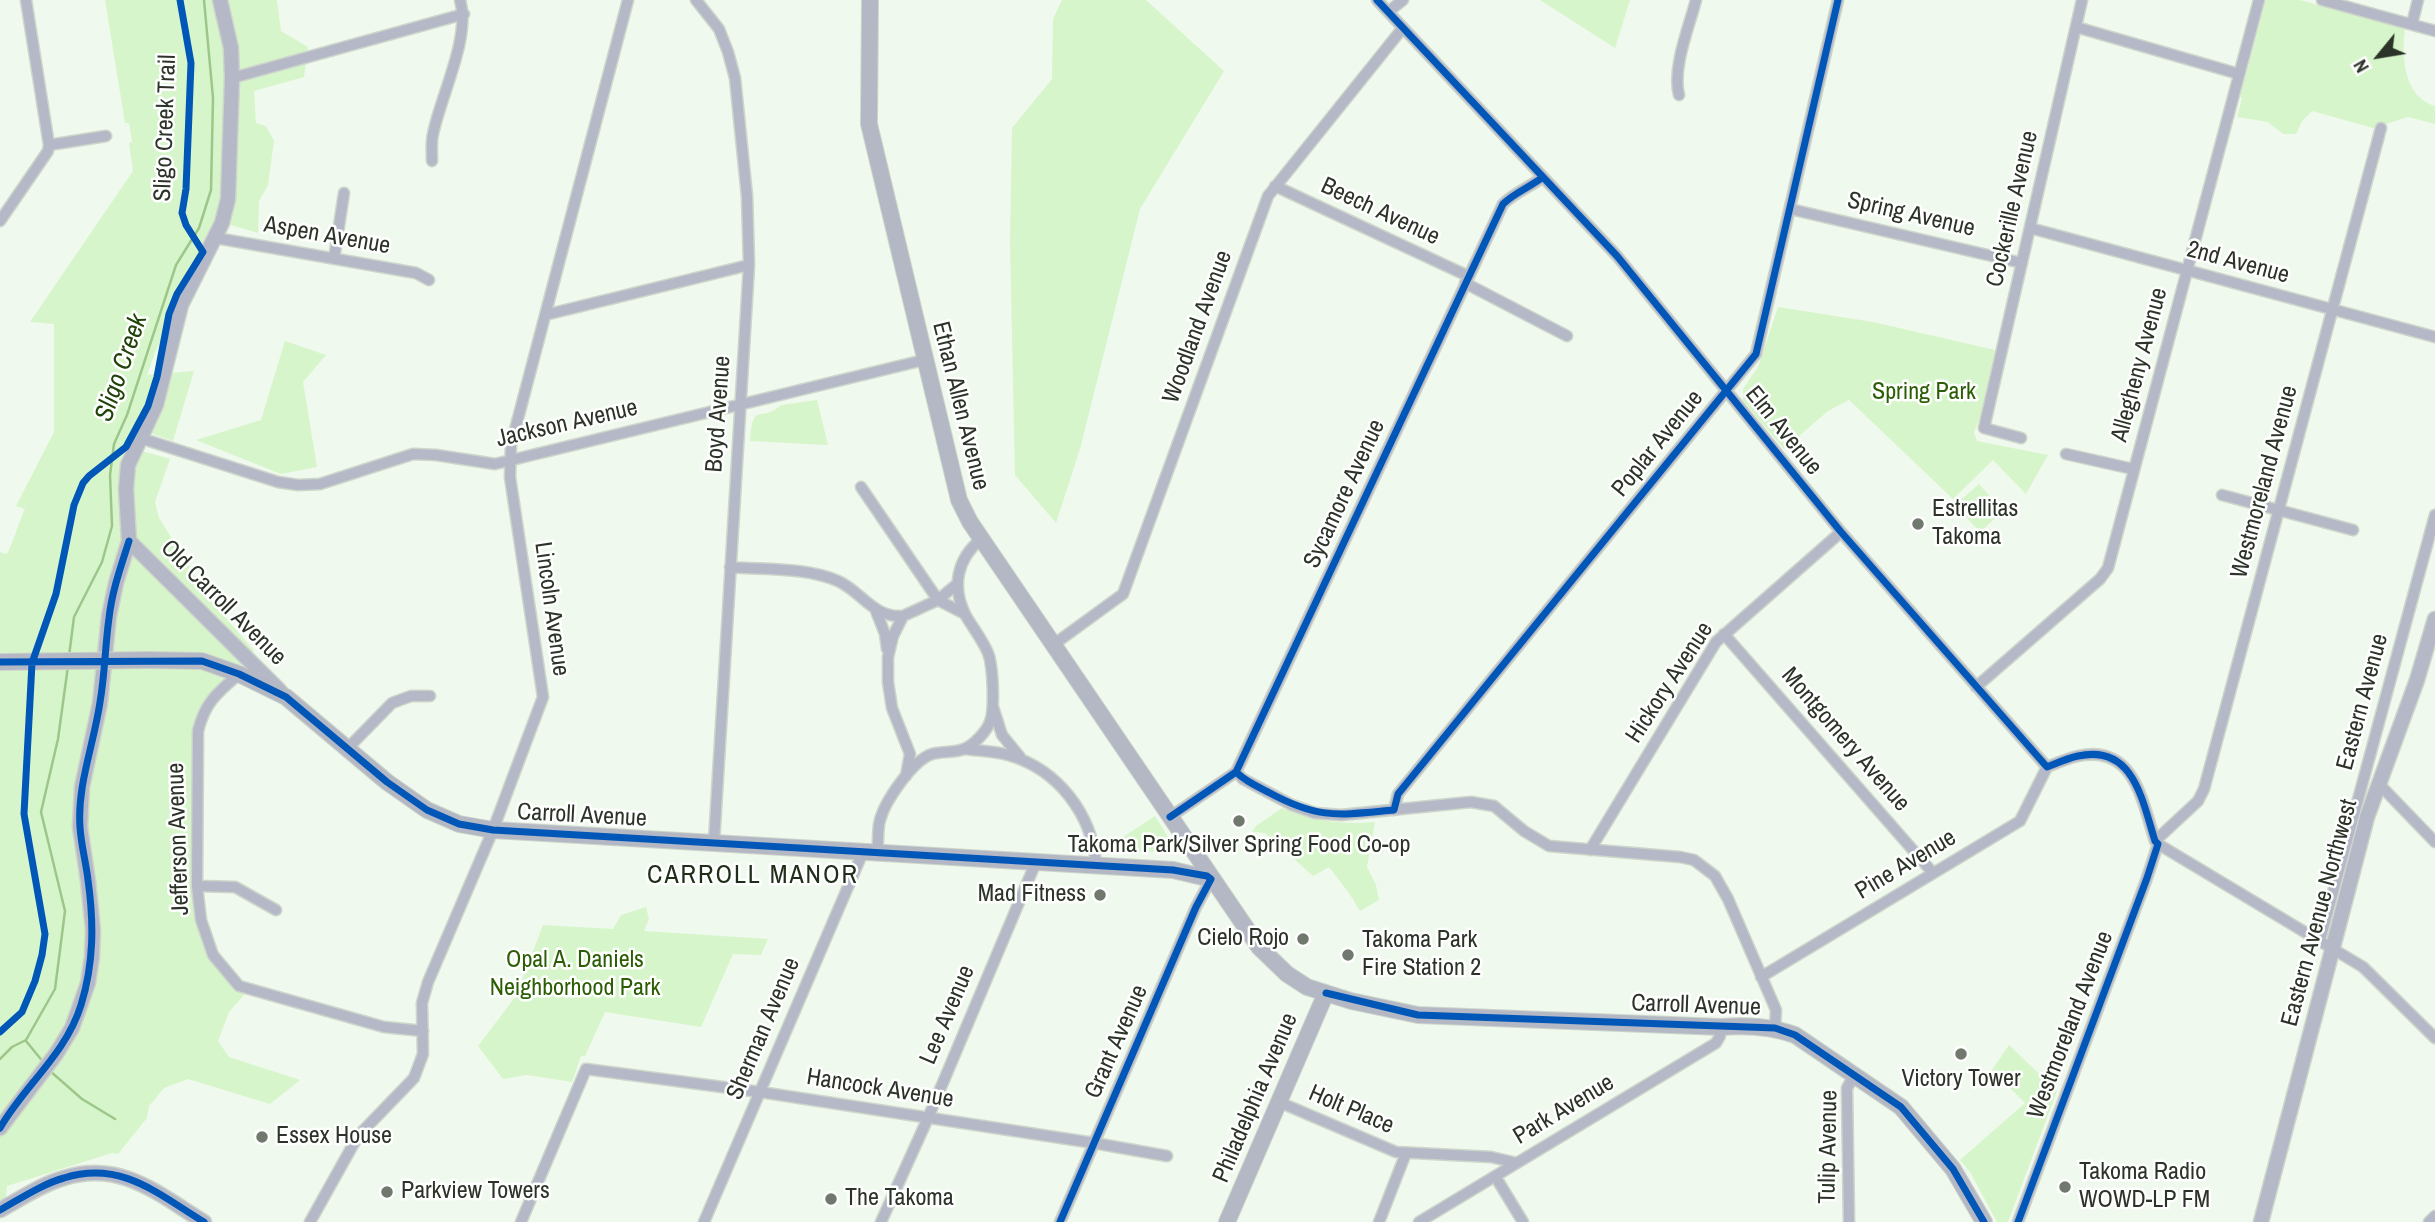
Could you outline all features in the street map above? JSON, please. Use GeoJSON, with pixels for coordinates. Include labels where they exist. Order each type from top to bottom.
{"type":"FeatureCollection","features":[{"type":"Feature","properties":{"kind":"main road","name":"Ethan Allen Avenue"},"geometry":{"type":"LineString","coordinates":[[870,0],[869,124],[959,500],[981,539],[1211,879]]}},
{"type":"Feature","properties":{"kind":"main road","name":"Carroll Avenue"},"geometry":{"type":"LineString","coordinates":[[0,662],[202,661],[239,674],[286,697],[387,782],[428,810],[459,824],[493,830],[1173,870],[1211,879],[1259,947],[1287,974],[1307,987],[1326,993],[1418,1015],[1775,1028],[1795,1035],[1855,1074],[1907,1113],[1953,1169],[1984,1222]]}},
{"type":"Feature","properties":{"kind":"main road","name":"Philadelphia Avenue"},"geometry":{"type":"LineString","coordinates":[[1227,1222],[1326,993]]}},
{"type":"Feature","properties":{"kind":"street"},"geometry":{"type":"LineString","coordinates":[[0,221],[48,151],[49,145],[26,0]]}},
{"type":"Feature","properties":{"kind":"street"},"geometry":{"type":"LineString","coordinates":[[0,1128],[56,1054],[72,1028],[80,1009],[92,957],[90,894],[80,827],[82,787],[100,703],[109,616],[128,541],[128,466],[156,405],[181,305],[216,238],[228,199],[232,78],[230,48],[220,0]]}},
{"type":"Feature","properties":{"kind":"street"},"geometry":{"type":"LineString","coordinates":[[432,161],[432,135],[461,36],[464,13],[460,0]]}},
{"type":"Feature","properties":{"kind":"street","name":"Lincoln Avenue"},"geometry":{"type":"LineString","coordinates":[[310,1222],[358,1136],[414,1079],[424,1054],[422,1003],[428,982],[493,830],[543,697],[510,477],[511,445],[628,0]]}},
{"type":"Feature","properties":{"kind":"street","name":"Boyd Avenue"},"geometry":{"type":"LineString","coordinates":[[696,0],[719,29],[735,78],[747,196],[749,265],[714,842]]}},
{"type":"Feature","properties":{"kind":"street","name":"Elm Avenue"},"geometry":{"type":"LineString","coordinates":[[1377,0],[1617,256],[1840,532],[2047,766]]}},
{"type":"Feature","properties":{"kind":"street"},"geometry":{"type":"LineString","coordinates":[[1388,12],[1403,0]]}},
{"type":"Feature","properties":{"kind":"street"},"geometry":{"type":"LineString","coordinates":[[1679,95],[1678,71],[1696,0]]}},
{"type":"Feature","properties":{"kind":"street","name":"Poplar Avenue"},"geometry":{"type":"LineString","coordinates":[[1394,810],[1398,794],[1756,354],[1838,0]]}},
{"type":"Feature","properties":{"kind":"street","name":"Cockerille Avenue"},"geometry":{"type":"LineString","coordinates":[[2021,438],[1984,428],[2082,0]]}},
{"type":"Feature","properties":{"kind":"street","name":"Allegheny Avenue"},"geometry":{"type":"LineString","coordinates":[[1976,687],[2100,579],[2108,568],[2259,0]]}},
{"type":"Feature","properties":{"kind":"street"},"geometry":{"type":"LineString","coordinates":[[2322,0],[2435,31]]}},
{"type":"Feature","properties":{"kind":"street"},"geometry":{"type":"LineString","coordinates":[[2412,24],[2418,0]]}},
{"type":"Feature","properties":{"kind":"street"},"geometry":{"type":"LineString","coordinates":[[232,78],[464,13]]}},
{"type":"Feature","properties":{"kind":"street"},"geometry":{"type":"LineString","coordinates":[[2076,27],[2239,74]]}},
{"type":"Feature","properties":{"kind":"street","name":"Woodland Avenue"},"geometry":{"type":"LineString","coordinates":[[1053,645],[1123,594],[1263,209],[1275,186],[1402,29]]}},
{"type":"Feature","properties":{"kind":"street","name":"Westmoreland Avenue"},"geometry":{"type":"LineString","coordinates":[[2018,1222],[2147,878],[2156,842],[2198,801],[2204,789],[2381,128]]}},
{"type":"Feature","properties":{"kind":"street"},"geometry":{"type":"LineString","coordinates":[[49,145],[106,136]]}},
{"type":"Feature","properties":{"kind":"street","name":"Sycamore Avenue"},"geometry":{"type":"LineString","coordinates":[[1236,772],[1503,204],[1511,196],[1543,177]]}},
{"type":"Feature","properties":{"kind":"street","name":"Beech Avenue"},"geometry":{"type":"LineString","coordinates":[[1275,186],[1467,279],[1567,336]]}},
{"type":"Feature","properties":{"kind":"street"},"geometry":{"type":"LineString","coordinates":[[334,259],[345,193]]}},
{"type":"Feature","properties":{"kind":"street","name":"Spring Avenue"},"geometry":{"type":"LineString","coordinates":[[1790,209],[2022,263]]}},
{"type":"Feature","properties":{"kind":"street","name":"2nd Avenue"},"geometry":{"type":"LineString","coordinates":[[2030,228],[2435,337]]}},
{"type":"Feature","properties":{"kind":"street","name":"Aspen Avenue"},"geometry":{"type":"LineString","coordinates":[[216,238],[416,273],[429,280]]}},
{"type":"Feature","properties":{"kind":"street"},"geometry":{"type":"LineString","coordinates":[[545,315],[749,265]]}},
{"type":"Feature","properties":{"kind":"street","name":"Jackson Avenue"},"geometry":{"type":"LineString","coordinates":[[140,438],[278,482],[320,484],[413,454],[436,454],[495,464],[511,461],[924,360]]}},
{"type":"Feature","properties":{"kind":"street"},"geometry":{"type":"LineString","coordinates":[[2066,454],[2133,469]]}},
{"type":"Feature","properties":{"kind":"street"},"geometry":{"type":"LineString","coordinates":[[861,487],[935,602],[965,614]]}},
{"type":"Feature","properties":{"kind":"street"},"geometry":{"type":"LineString","coordinates":[[2222,495],[2353,530]]}},
{"type":"Feature","properties":{"kind":"street","name":"Eastern Avenue"},"geometry":{"type":"LineString","coordinates":[[2326,944],[2435,515]]}},
{"type":"Feature","properties":{"kind":"street","name":"Hickory Avenue"},"geometry":{"type":"LineString","coordinates":[[1590,850],[1716,642],[1840,532]]}},
{"type":"Feature","properties":{"kind":"street"},"geometry":{"type":"LineString","coordinates":[[965,749],[981,736],[990,723],[992,705],[989,655],[965,614],[957,584],[961,562],[969,549],[981,539]]}},
{"type":"Feature","properties":{"kind":"street","name":"Old Carroll Avenue"},"geometry":{"type":"LineString","coordinates":[[128,541],[286,697]]}},
{"type":"Feature","properties":{"kind":"street"},"geometry":{"type":"LineString","coordinates":[[730,567],[800,572],[839,582],[876,611],[894,617],[903,617],[935,602],[957,584]]}},
{"type":"Feature","properties":{"kind":"street"},"geometry":{"type":"LineString","coordinates":[[876,611],[888,657],[892,708],[910,754],[906,776]]}},
{"type":"Feature","properties":{"kind":"street"},"geometry":{"type":"LineString","coordinates":[[888,657],[893,636],[903,617]]}},
{"type":"Feature","properties":{"kind":"street","name":"Eastern Avenue Northwest"},"geometry":{"type":"LineString","coordinates":[[2261,1222],[2326,944],[2435,619]]}},
{"type":"Feature","properties":{"kind":"street","name":"Montgomery Avenue"},"geometry":{"type":"LineString","coordinates":[[1724,634],[1933,873]]}},
{"type":"Feature","properties":{"kind":"street","name":"Jefferson Avenue"},"geometry":{"type":"LineString","coordinates":[[239,674],[212,697],[202,715],[198,731],[197,886],[201,920],[213,956],[239,986],[384,1027],[423,1031]]}},
{"type":"Feature","properties":{"kind":"street"},"geometry":{"type":"LineString","coordinates":[[347,749],[392,703],[411,696],[430,696]]}},
{"type":"Feature","properties":{"kind":"street"},"geometry":{"type":"LineString","coordinates":[[992,705],[1002,735],[1024,761]]}},
{"type":"Feature","properties":{"kind":"street"},"geometry":{"type":"LineString","coordinates":[[904,733],[916,749],[930,754],[965,749],[1006,754],[1052,777],[1070,797],[1088,825],[1095,843],[1097,866]]}},
{"type":"Feature","properties":{"kind":"street","name":"Sherman Avenue"},"geometry":{"type":"LineString","coordinates":[[705,1222],[760,1092],[870,852],[892,793],[930,754]]}},
{"type":"Feature","properties":{"kind":"street"},"geometry":{"type":"LineString","coordinates":[[2047,766],[2079,755],[2103,755],[2118,760],[2129,772],[2140,793],[2156,842],[2372,974],[2435,1038]]}},
{"type":"Feature","properties":{"kind":"street","name":"Pine Avenue"},"geometry":{"type":"LineString","coordinates":[[1761,977],[2020,821],[2047,766]]}},
{"type":"Feature","properties":{"kind":"street"},"geometry":{"type":"LineString","coordinates":[[1170,817],[1236,772],[1243,779],[1292,806],[1315,813],[1341,815],[1484,803],[1494,806],[1524,831],[1549,846],[1694,860],[1715,876],[1728,899],[1776,1010],[1775,1028]]}},
{"type":"Feature","properties":{"kind":"street"},"geometry":{"type":"LineString","coordinates":[[2379,784],[2435,842]]}},
{"type":"Feature","properties":{"kind":"street"},"geometry":{"type":"LineString","coordinates":[[2425,831],[2435,823]]}},
{"type":"Feature","properties":{"kind":"street","name":"Lee Avenue"},"geometry":{"type":"LineString","coordinates":[[881,1222],[1036,863]]}},
{"type":"Feature","properties":{"kind":"street","name":"Grant Avenue"},"geometry":{"type":"LineString","coordinates":[[1060,1222],[1211,879]]}},
{"type":"Feature","properties":{"kind":"street"},"geometry":{"type":"LineString","coordinates":[[197,886],[234,887],[276,910]]}},
{"type":"Feature","properties":{"kind":"street","name":"Park Avenue"},"geometry":{"type":"LineString","coordinates":[[1419,1222],[1716,1043],[1721,1027]]}},
{"type":"Feature","properties":{"kind":"street","name":"Hancock Avenue"},"geometry":{"type":"LineString","coordinates":[[521,1222],[586,1069],[760,1092],[1167,1156]]}},
{"type":"Feature","properties":{"kind":"street","name":"Tulip Avenue"},"geometry":{"type":"LineString","coordinates":[[1849,1222],[1847,1087],[1855,1074]]}},
{"type":"Feature","properties":{"kind":"street","name":"Holt Place"},"geometry":{"type":"LineString","coordinates":[[1279,1102],[1396,1152],[1491,1157],[1517,1163]]}},
{"type":"Feature","properties":{"kind":"street"},"geometry":{"type":"LineString","coordinates":[[1379,1222],[1406,1153]]}},
{"type":"Feature","properties":{"kind":"street"},"geometry":{"type":"LineString","coordinates":[[0,1210],[61,1178],[93,1171],[123,1176],[147,1187],[204,1222]]}},
{"type":"Feature","properties":{"kind":"street"},"geometry":{"type":"LineString","coordinates":[[1495,1176],[1523,1222]]}},
{"type":"Feature","properties":{"kind":"street"},"geometry":{"type":"LineString","coordinates":[[2429,1222],[2435,1216]]}},
{"type":"Feature","properties":{"kind":"green space"},"geometry":{"type":"Polygon","coordinates":[[[105,0],[277,0],[281,31],[308,47],[304,77],[254,91],[256,123],[266,126],[274,141],[268,185],[259,201],[258,233],[221,222],[156,350],[147,375],[194,371],[173,441],[148,432],[142,451],[170,459],[155,502],[159,518],[209,598],[254,651],[206,701],[198,728],[196,915],[213,960],[244,995],[229,1012],[218,1041],[229,1057],[300,1080],[270,1104],[188,1079],[164,1088],[149,1106],[147,1118],[118,1154],[112,1153],[7,1186],[6,1198],[0,1201],[0,552],[7,554],[25,509],[16,506],[54,432],[54,324],[30,322],[133,171],[129,123],[125,123],[105,0]]]}},
{"type":"Feature","properties":{"kind":"green space"},"geometry":{"type":"Polygon","coordinates":[[[1062,0],[1146,0],[1224,71],[1140,209],[1080,449],[1056,523],[1015,475],[1010,242],[1012,128],[1052,79],[1053,19],[1062,0]]]}},
{"type":"Feature","properties":{"kind":"green space"},"geometry":{"type":"Polygon","coordinates":[[[1540,0],[1630,0],[1615,48],[1540,0]]]}},
{"type":"Feature","properties":{"kind":"green space"},"geometry":{"type":"Polygon","coordinates":[[[2266,0],[2299,0],[2401,26],[2405,30],[2407,75],[2417,94],[2435,106],[2435,124],[2408,117],[2373,128],[2312,111],[2302,121],[2296,134],[2283,134],[2268,122],[2237,117],[2266,0]]]}},
{"type":"Feature","properties":{"kind":"green space","name":"Spring Park"},"geometry":{"type":"Polygon","coordinates":[[[1778,307],[1873,322],[1995,350],[1981,414],[1974,433],[1977,441],[2048,455],[2026,494],[1993,460],[1953,499],[1849,400],[1828,411],[1784,449],[1743,401],[1743,389],[1758,367],[1778,307]]]}},
{"type":"Feature","properties":{"kind":"green space"},"geometry":{"type":"Polygon","coordinates":[[[285,341],[326,355],[303,382],[317,467],[281,474],[196,440],[261,420],[285,341]]]}},
{"type":"Feature","properties":{"kind":"green space"},"geometry":{"type":"Polygon","coordinates":[[[817,400],[828,445],[750,441],[753,420],[759,414],[768,413],[781,405],[817,400]]]}},
{"type":"Feature","properties":{"kind":"green space"},"geometry":{"type":"Polygon","coordinates":[[[1979,484],[2003,511],[1980,532],[1955,505],[1979,484]]]}},
{"type":"Feature","properties":{"kind":"green space"},"geometry":{"type":"Polygon","coordinates":[[[1282,808],[1328,821],[1375,822],[1367,867],[1376,885],[1379,900],[1360,911],[1329,867],[1313,876],[1265,833],[1252,832],[1256,826],[1282,808]]]}},
{"type":"Feature","properties":{"kind":"green space"},"geometry":{"type":"Polygon","coordinates":[[[1155,816],[1175,845],[1173,853],[1107,853],[1105,849],[1155,816]]]}},
{"type":"Feature","properties":{"kind":"green space","name":"Opal A. Daniels Neighborhood Park"},"geometry":{"type":"Polygon","coordinates":[[[646,907],[649,919],[644,931],[768,939],[761,955],[733,954],[701,1027],[605,1012],[585,1056],[581,1056],[572,1082],[527,1075],[503,1079],[478,1046],[516,996],[543,925],[613,929],[621,915],[646,907]]]}},
{"type":"Feature","properties":{"kind":"green space"},"geometry":{"type":"Polygon","coordinates":[[[2009,1045],[2057,1091],[2008,1222],[1997,1222],[1970,1172],[1960,1160],[2025,1103],[1992,1070],[2009,1045]]]}},
{"type":"Feature","properties":{"kind":"waterway","name":"Sligo Creek"},"geometry":{"type":"LineString","coordinates":[[69,656],[74,617],[102,562],[112,526],[110,475],[114,444],[127,415],[176,265],[199,228],[211,190],[213,98],[204,0]]}},
{"type":"Feature","properties":{"kind":"waterway","name":"Sligo Creek"},"geometry":{"type":"LineString","coordinates":[[0,1059],[12,1047],[26,1040],[55,989],[65,911],[41,812],[58,739],[68,666]]}},
{"type":"Feature","properties":{"kind":"waterway"},"geometry":{"type":"LineString","coordinates":[[26,1041],[44,1063]]}},
{"type":"Feature","properties":{"kind":"waterway"},"geometry":{"type":"LineString","coordinates":[[50,1071],[82,1099],[115,1119]]}},
{"type":"Feature","properties":{"kind":"cycle path","name":"Sligo Creek Trail"},"geometry":{"type":"LineString","coordinates":[[0,1032],[22,1012],[35,981],[45,934],[24,814],[32,663],[56,594],[74,505],[83,483],[126,447],[148,406],[157,377],[169,314],[177,294],[203,252],[186,225],[182,213],[186,189],[191,63],[180,0]]}},
{"type":"Feature","properties":{"kind":"cycle path"},"geometry":{"type":"LineString","coordinates":[[1377,0],[1617,256],[1841,532],[2047,767],[2074,757],[2097,755],[2112,758],[2124,767],[2133,779],[2158,844],[2018,1222]]}},
{"type":"Feature","properties":{"kind":"cycle path"},"geometry":{"type":"LineString","coordinates":[[1236,772],[1286,801],[1316,811],[1343,814],[1394,810],[1398,794],[1756,354],[1838,0]]}},
{"type":"Feature","properties":{"kind":"cycle path"},"geometry":{"type":"LineString","coordinates":[[1170,817],[1236,772],[1503,204],[1543,177]]}},
{"type":"Feature","properties":{"kind":"cycle path"},"geometry":{"type":"LineString","coordinates":[[0,1128],[65,1039],[74,1023],[85,989],[91,958],[92,927],[81,834],[81,796],[102,692],[110,608],[129,541]]}},
{"type":"Feature","properties":{"kind":"cycle path"},"geometry":{"type":"LineString","coordinates":[[0,662],[202,661],[239,674],[286,697],[387,782],[427,810],[459,824],[493,830],[1173,870],[1207,876],[1211,879],[1196,907],[1060,1222]]}},
{"type":"Feature","properties":{"kind":"cycle path"},"geometry":{"type":"LineString","coordinates":[[1326,993],[1418,1015],[1775,1028],[1795,1035],[1901,1107],[1953,1169],[1984,1222]]}},
{"type":"Feature","properties":{"kind":"cycle path"},"geometry":{"type":"LineString","coordinates":[[0,1210],[31,1192],[64,1178],[103,1173],[121,1177],[155,1191],[204,1222]]}},
{"type":"Feature","properties":{"kind":"place","name":"Estrellitas Takoma"},"geometry":{"type":"Point","coordinates":[1918,524]}},
{"type":"Feature","properties":{"kind":"place","name":"Takoma Park/Silver Spring Food Co-op"},"geometry":{"type":"Point","coordinates":[1239,821]}},
{"type":"Feature","properties":{"kind":"place","name":"Mad Fitness"},"geometry":{"type":"Point","coordinates":[1100,895]}},
{"type":"Feature","properties":{"kind":"place","name":"Cielo Rojo"},"geometry":{"type":"Point","coordinates":[1303,939]}},
{"type":"Feature","properties":{"kind":"place","name":"Takoma Park Fire Station 2"},"geometry":{"type":"Point","coordinates":[1348,955]}},
{"type":"Feature","properties":{"kind":"place","name":"Victory Tower"},"geometry":{"type":"Point","coordinates":[1961,1054]}},
{"type":"Feature","properties":{"kind":"place","name":"Essex House"},"geometry":{"type":"Point","coordinates":[262,1137]}},
{"type":"Feature","properties":{"kind":"place","name":"Takoma Radio WOWD-LP FM"},"geometry":{"type":"Point","coordinates":[2065,1187]}},
{"type":"Feature","properties":{"kind":"place","name":"Parkview Towers"},"geometry":{"type":"Point","coordinates":[387,1192]}},
{"type":"Feature","properties":{"kind":"place","name":"The Takoma"},"geometry":{"type":"Point","coordinates":[831,1199]}},
{"type":"Feature","properties":{"kind":"district","name":"CARROLL MANOR"},"geometry":{"type":"Point","coordinates":[753,876]}}]}
